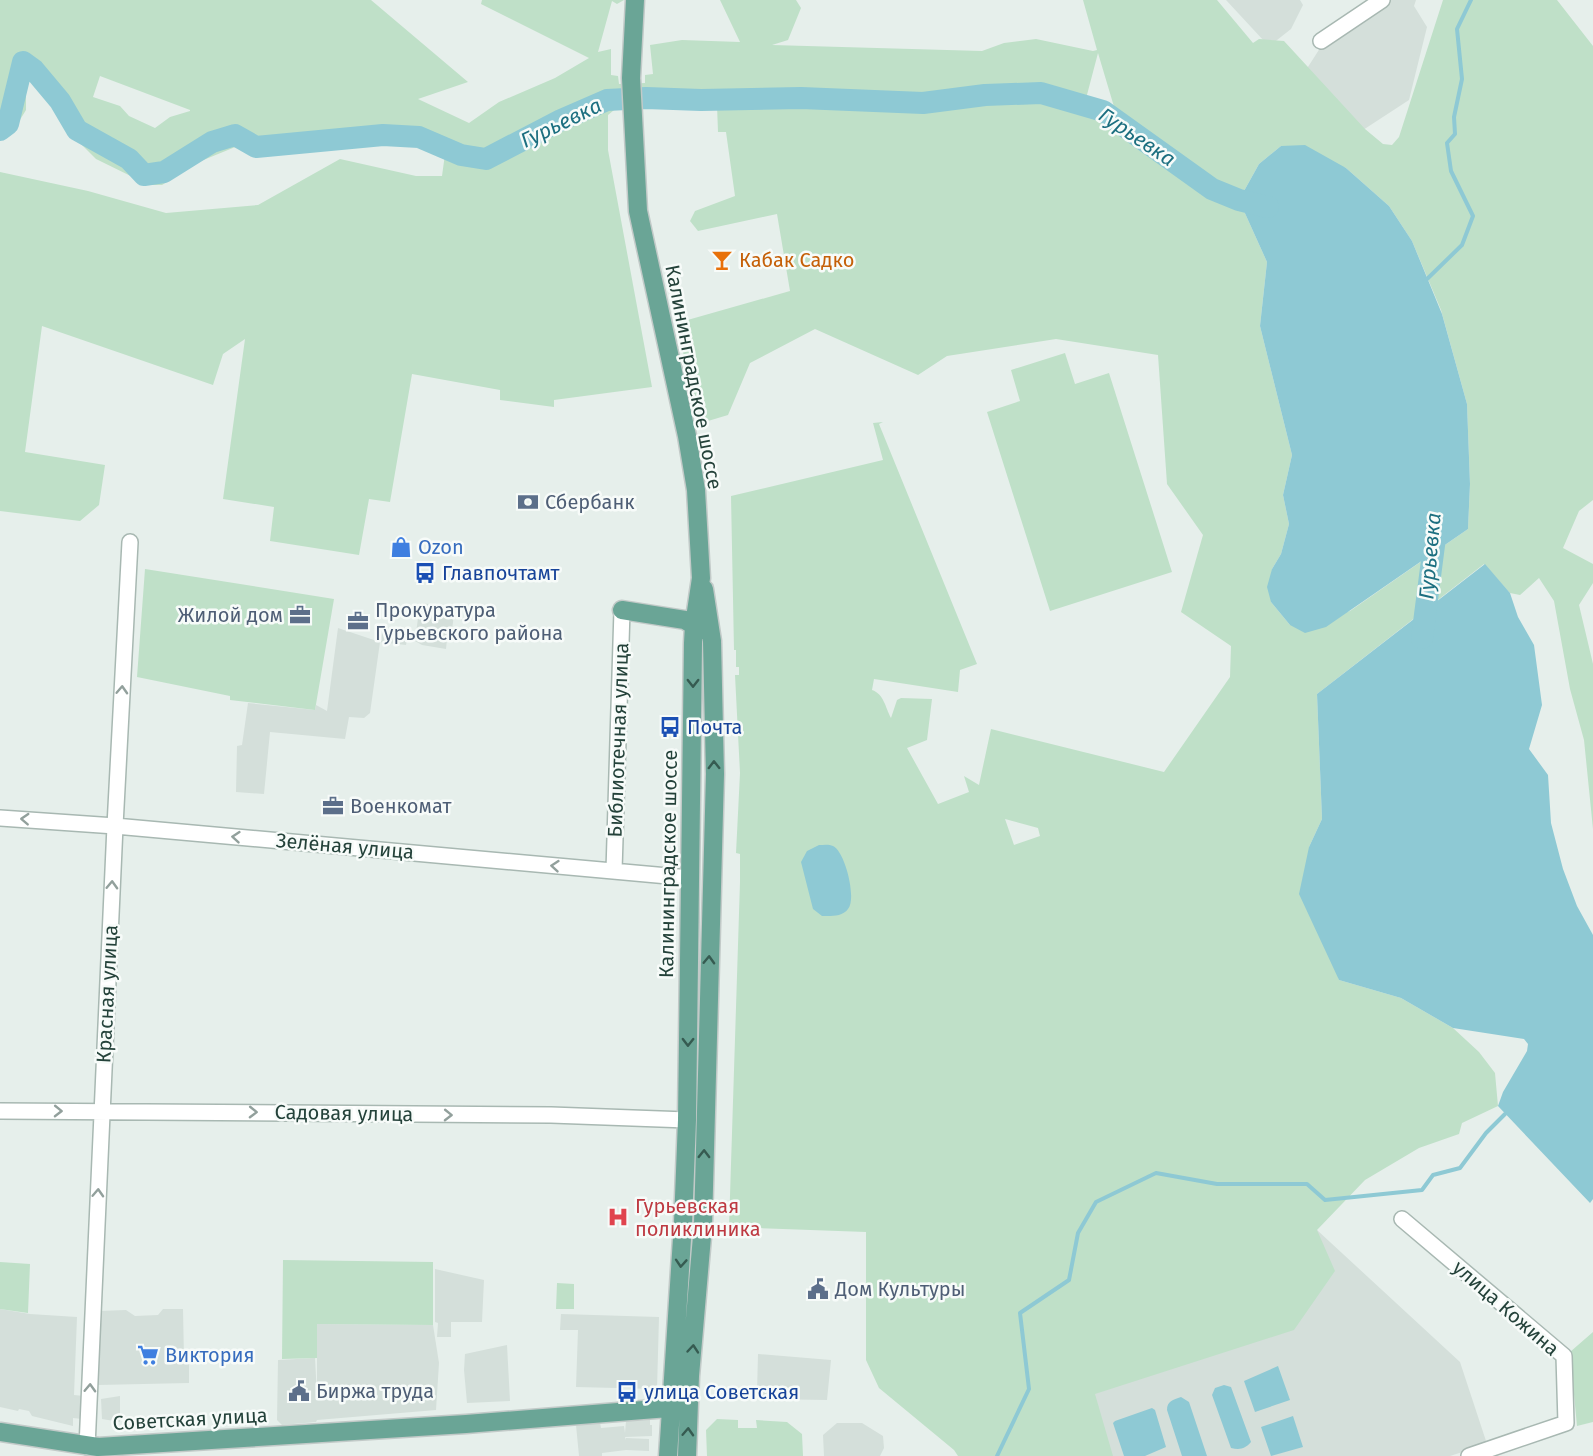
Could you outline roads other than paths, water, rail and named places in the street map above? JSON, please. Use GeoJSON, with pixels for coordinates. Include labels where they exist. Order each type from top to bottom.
{"type":"FeatureCollection","features":[{"type":"Feature","properties":{"kind":"main road","name":"Калининградское шоссе"},"geometry":{"type":"LineString","coordinates":[[635,0],[631,78],[638,211],[687,436],[696,490],[702,590],[713,656],[715,774],[703,1225],[687,1456]]}},
{"type":"Feature","properties":{"kind":"main road"},"geometry":{"type":"LineString","coordinates":[[667,616],[702,590]]}},
{"type":"Feature","properties":{"kind":"main road"},"geometry":{"type":"LineString","coordinates":[[691,621],[702,590]]}},
{"type":"Feature","properties":{"kind":"main road"},"geometry":{"type":"LineString","coordinates":[[622,610],[691,621],[702,631],[713,656]]}},
{"type":"Feature","properties":{"kind":"main road","name":"Калининградское шоссе"},"geometry":{"type":"LineString","coordinates":[[668,1456],[683,1223],[687,1120],[691,621]]}},
{"type":"Feature","properties":{"kind":"main road","name":"Советская улица"},"geometry":{"type":"LineString","coordinates":[[0,1432],[87,1447],[466,1424],[689,1407]]}},
{"type":"Feature","properties":{"kind":"street"},"geometry":{"type":"LineString","coordinates":[[1320,40],[1382,0]]}},
{"type":"Feature","properties":{"kind":"street","name":"Красная улица"},"geometry":{"type":"LineString","coordinates":[[87,1447],[101,1111],[130,542]]}},
{"type":"Feature","properties":{"kind":"street","name":"Библиотечная улица"},"geometry":{"type":"LineString","coordinates":[[614,871],[622,610]]}},
{"type":"Feature","properties":{"kind":"street","name":"Зелёная улица"},"geometry":{"type":"LineString","coordinates":[[0,818],[115,826],[690,879]]}},
{"type":"Feature","properties":{"kind":"street","name":"Садовая улица"},"geometry":{"type":"LineString","coordinates":[[0,1111],[551,1115],[687,1120]]}},
{"type":"Feature","properties":{"kind":"street","name":"улица Кожина"},"geometry":{"type":"LineString","coordinates":[[1402,1219],[1564,1356],[1566,1424],[1468,1456]]}},
{"type":"Feature","properties":{"kind":"water"},"geometry":{"type":"Polygon","coordinates":[[[1305,145],[1346,168],[1389,206],[1412,241],[1442,314],[1467,404],[1470,484],[1468,529],[1326,627],[1305,633],[1290,625],[1271,602],[1267,587],[1272,569],[1281,554],[1289,524],[1283,495],[1292,455],[1260,326],[1267,262],[1239,200],[1259,164],[1281,146],[1305,145]]]}},
{"type":"Feature","properties":{"kind":"water"},"geometry":{"type":"Polygon","coordinates":[[[1485,564],[1510,593],[1518,617],[1534,645],[1542,705],[1529,749],[1548,775],[1551,823],[1563,869],[1577,906],[1593,935],[1593,1199],[1590,1203],[1498,1106],[1503,1092],[1527,1051],[1528,1044],[1524,1039],[1453,1028],[1401,998],[1339,980],[1299,894],[1309,847],[1322,819],[1317,694],[1485,564]]]}},
{"type":"Feature","properties":{"kind":"water"},"geometry":{"type":"Polygon","coordinates":[[[819,845],[831,845],[842,857],[845,865],[851,896],[848,909],[840,915],[822,916],[813,909],[801,862],[807,851],[819,845]]]}},
{"type":"Feature","properties":{"kind":"water"},"geometry":{"type":"Polygon","coordinates":[[[1278,1366],[1290,1400],[1255,1412],[1244,1381],[1278,1366]]]}},
{"type":"Feature","properties":{"kind":"water"},"geometry":{"type":"Polygon","coordinates":[[[1224,1385],[1231,1387],[1251,1442],[1242,1448],[1231,1448],[1212,1395],[1215,1388],[1224,1385]]]}},
{"type":"Feature","properties":{"kind":"water"},"geometry":{"type":"Polygon","coordinates":[[[1181,1397],[1189,1402],[1207,1456],[1182,1456],[1167,1410],[1169,1403],[1181,1397]]]}},
{"type":"Feature","properties":{"kind":"water"},"geometry":{"type":"Polygon","coordinates":[[[1152,1408],[1155,1410],[1166,1447],[1145,1456],[1124,1456],[1113,1423],[1152,1408]]]}},
{"type":"Feature","properties":{"kind":"water"},"geometry":{"type":"Polygon","coordinates":[[[1293,1416],[1303,1447],[1271,1456],[1261,1427],[1293,1416]]]}},
{"type":"Feature","properties":{"kind":"waterway"},"geometry":{"type":"LineString","coordinates":[[1425,281],[1462,245],[1473,216],[1451,171],[1447,143],[1455,134],[1454,117],[1462,79],[1457,29],[1471,0]]}},
{"type":"Feature","properties":{"kind":"waterway","name":"Гурьевка"},"geometry":{"type":"LineString","coordinates":[[0,130],[8,124],[23,62],[34,70],[60,101],[77,130],[129,159],[144,175],[164,172],[212,142],[235,135],[256,147],[383,135],[419,137],[461,155],[486,159],[561,120],[607,100],[801,98],[923,103],[985,95],[1041,93],[1103,111],[1212,189],[1239,200],[1268,207]]}},
{"type":"Feature","properties":{"kind":"waterway","name":"Гурьевка"},"geometry":{"type":"LineString","coordinates":[[1422,638],[1437,522]]}},
{"type":"Feature","properties":{"kind":"waterway"},"geometry":{"type":"LineString","coordinates":[[997,1456],[1029,1389],[1020,1313],[1069,1280],[1078,1233],[1096,1202],[1156,1173],[1217,1184],[1307,1184],[1325,1200],[1422,1190],[1433,1175],[1460,1168],[1486,1133],[1505,1114]]}},
{"type":"Feature","properties":{"kind":"place","name":"Кабак Садко"},"geometry":{"type":"Point","coordinates":[722,260]}},
{"type":"Feature","properties":{"kind":"place","name":"Сбербанк"},"geometry":{"type":"Point","coordinates":[528,502]}},
{"type":"Feature","properties":{"kind":"place","name":"Ozon"},"geometry":{"type":"Point","coordinates":[401,547]}},
{"type":"Feature","properties":{"kind":"place","name":"Главпочтамт"},"geometry":{"type":"Point","coordinates":[425,573]}},
{"type":"Feature","properties":{"kind":"place","name":"Жилой дом"},"geometry":{"type":"Point","coordinates":[300,615]}},
{"type":"Feature","properties":{"kind":"place","name":"Прокуратура Гурьевского района"},"geometry":{"type":"Point","coordinates":[358,621]}},
{"type":"Feature","properties":{"kind":"place","name":"Почта"},"geometry":{"type":"Point","coordinates":[670,727]}},
{"type":"Feature","properties":{"kind":"place","name":"Военкомат"},"geometry":{"type":"Point","coordinates":[333,806]}},
{"type":"Feature","properties":{"kind":"place","name":"Гурьевская поликлиника"},"geometry":{"type":"Point","coordinates":[618,1217]}},
{"type":"Feature","properties":{"kind":"place","name":"Дом Культуры"},"geometry":{"type":"Point","coordinates":[818,1289]}},
{"type":"Feature","properties":{"kind":"place","name":"Виктория"},"geometry":{"type":"Point","coordinates":[148,1355]}},
{"type":"Feature","properties":{"kind":"place","name":"Биржа труда"},"geometry":{"type":"Point","coordinates":[299,1391]}},
{"type":"Feature","properties":{"kind":"place","name":"улица Советская"},"geometry":{"type":"Point","coordinates":[627,1392]}}]}
